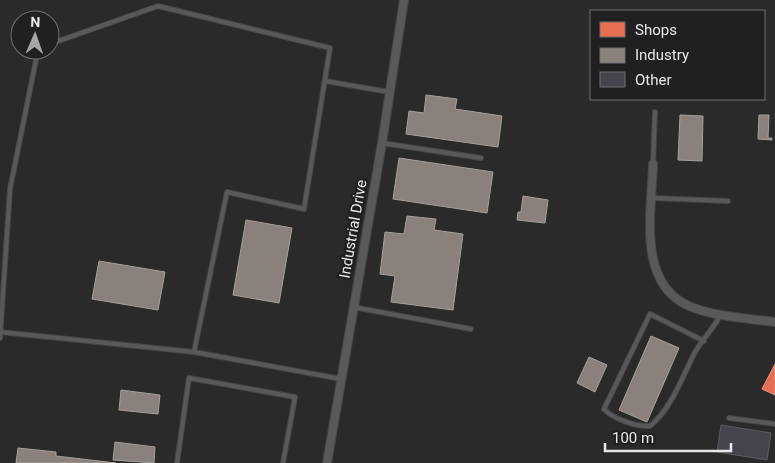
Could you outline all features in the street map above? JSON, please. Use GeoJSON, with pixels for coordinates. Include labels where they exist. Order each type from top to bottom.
{"type":"FeatureCollection","features":[{"type":"Feature","properties":{"kind":"street","name":"Industrial Drive"},"geometry":{"type":"LineString","coordinates":[[327,463],[382,143],[404,0]]}},
{"type":"Feature","properties":{"kind":"street"},"geometry":{"type":"LineString","coordinates":[[653,164],[651,248],[654,266],[662,282],[674,296],[688,305],[721,314],[775,322]]}},
{"type":"Feature","properties":{"kind":"lane"},"geometry":{"type":"LineString","coordinates":[[60,40],[158,6],[330,48],[304,209],[227,192],[194,352]]}},
{"type":"Feature","properties":{"kind":"lane"},"geometry":{"type":"LineString","coordinates":[[0,338],[10,189],[36,60]]}},
{"type":"Feature","properties":{"kind":"lane"},"geometry":{"type":"LineString","coordinates":[[325,81],[389,92]]}},
{"type":"Feature","properties":{"kind":"lane"},"geometry":{"type":"LineString","coordinates":[[653,164],[655,112]]}},
{"type":"Feature","properties":{"kind":"lane"},"geometry":{"type":"LineString","coordinates":[[382,143],[481,158]]}},
{"type":"Feature","properties":{"kind":"lane"},"geometry":{"type":"LineString","coordinates":[[652,198],[728,201]]}},
{"type":"Feature","properties":{"kind":"lane"},"geometry":{"type":"LineString","coordinates":[[353,307],[471,329]]}},
{"type":"Feature","properties":{"kind":"lane"},"geometry":{"type":"LineString","coordinates":[[704,342],[650,314],[604,409],[617,417],[643,426],[650,426],[682,381],[695,352],[704,342],[721,314]]}},
{"type":"Feature","properties":{"kind":"lane"},"geometry":{"type":"LineString","coordinates":[[0,332],[194,352],[341,379]]}},
{"type":"Feature","properties":{"kind":"lane"},"geometry":{"type":"LineString","coordinates":[[177,463],[189,378],[295,398],[283,463]]}},
{"type":"Feature","properties":{"kind":"lane"},"geometry":{"type":"LineString","coordinates":[[729,418],[775,424]]}},
{"type":"Feature","properties":{"kind":"building: Shops"},"geometry":{"type":"Polygon","coordinates":[[[775,364],[775,395],[762,389],[775,364]]]}},
{"type":"Feature","properties":{"kind":"building: Industry"},"geometry":{"type":"Polygon","coordinates":[[[426,95],[457,99],[455,109],[502,116],[498,147],[406,134],[409,111],[424,113],[426,95]]]}},
{"type":"Feature","properties":{"kind":"building: Industry"},"geometry":{"type":"Polygon","coordinates":[[[680,115],[703,116],[702,161],[678,160],[680,115]]]}},
{"type":"Feature","properties":{"kind":"building: Industry"},"geometry":{"type":"Polygon","coordinates":[[[759,115],[769,115],[768,138],[772,138],[772,140],[758,139],[759,115]]]}},
{"type":"Feature","properties":{"kind":"building: Industry"},"geometry":{"type":"Polygon","coordinates":[[[399,158],[493,172],[487,213],[393,199],[399,158]]]}},
{"type":"Feature","properties":{"kind":"building: Industry"},"geometry":{"type":"Polygon","coordinates":[[[523,196],[548,200],[545,223],[517,220],[518,212],[521,212],[523,196]]]}},
{"type":"Feature","properties":{"kind":"building: Industry"},"geometry":{"type":"Polygon","coordinates":[[[407,216],[436,219],[434,230],[463,234],[453,310],[391,302],[395,276],[380,274],[385,232],[404,234],[407,216]]]}},
{"type":"Feature","properties":{"kind":"building: Industry"},"geometry":{"type":"Polygon","coordinates":[[[246,220],[292,228],[279,303],[233,295],[246,220]]]}},
{"type":"Feature","properties":{"kind":"building: Industry"},"geometry":{"type":"Polygon","coordinates":[[[99,261],[165,272],[158,310],[92,299],[99,261]]]}},
{"type":"Feature","properties":{"kind":"building: Industry"},"geometry":{"type":"Polygon","coordinates":[[[651,336],[679,348],[647,422],[619,410],[651,336]]]}},
{"type":"Feature","properties":{"kind":"building: Industry"},"geometry":{"type":"Polygon","coordinates":[[[589,357],[607,365],[595,392],[577,383],[589,357]]]}},
{"type":"Feature","properties":{"kind":"building: Industry"},"geometry":{"type":"Polygon","coordinates":[[[121,390],[160,395],[158,414],[119,410],[121,390]]]}},
{"type":"Feature","properties":{"kind":"building: Industry"},"geometry":{"type":"Polygon","coordinates":[[[115,442],[155,447],[154,463],[113,460],[115,442]]]}},
{"type":"Feature","properties":{"kind":"building: Industry"},"geometry":{"type":"Polygon","coordinates":[[[18,448],[56,452],[56,456],[116,463],[16,463],[18,448]]]}},
{"type":"Feature","properties":{"kind":"building: Other"},"geometry":{"type":"Polygon","coordinates":[[[721,425],[771,433],[767,460],[717,452],[721,425]]]}}]}
